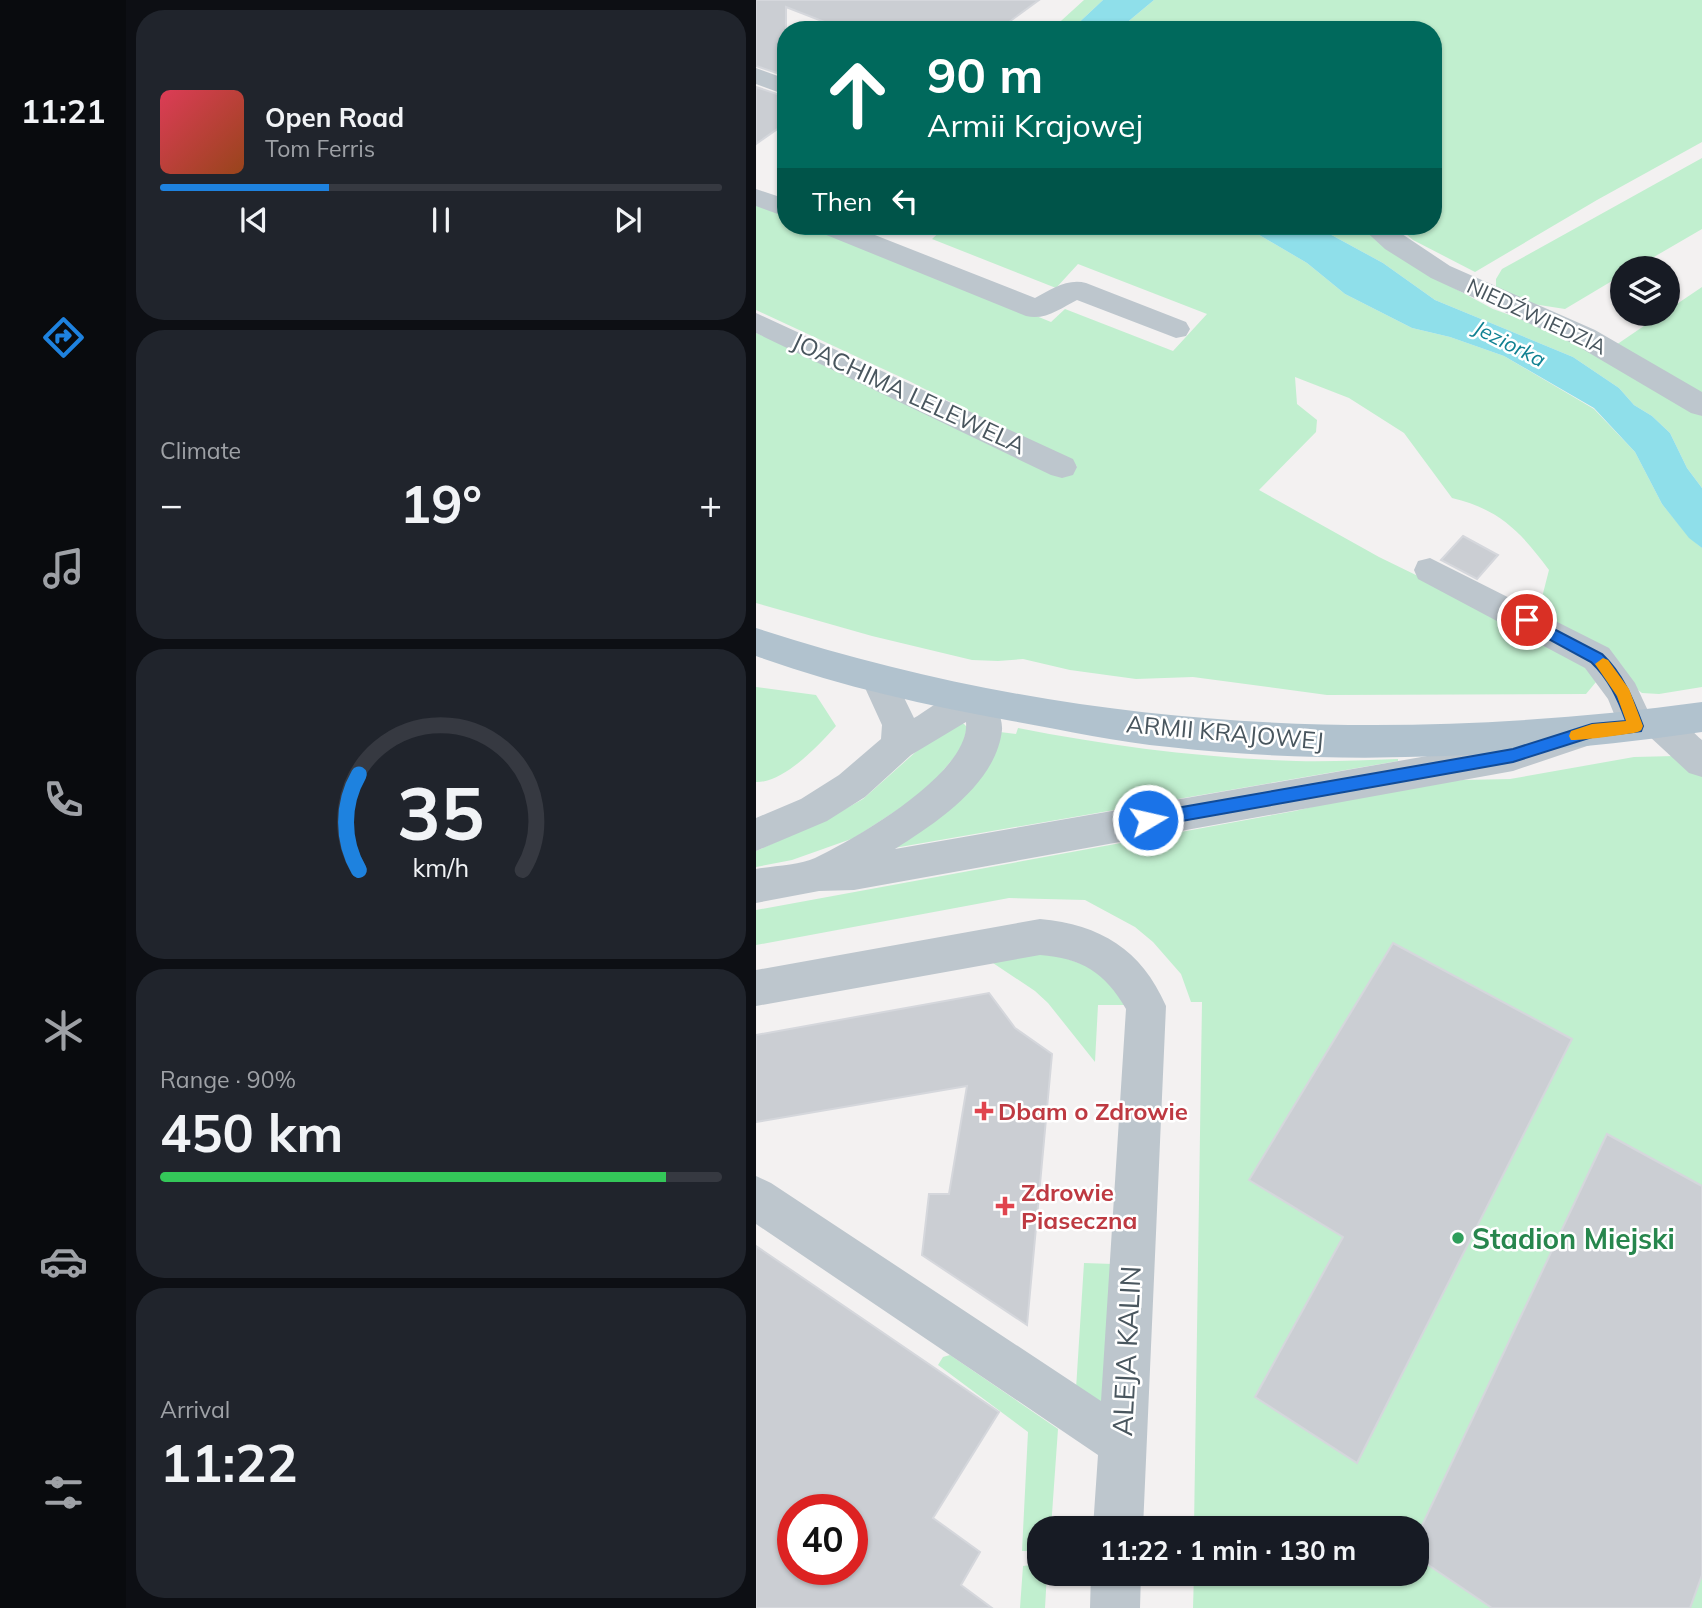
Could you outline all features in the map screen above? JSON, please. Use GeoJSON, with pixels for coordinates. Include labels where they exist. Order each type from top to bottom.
{"type":"FeatureCollection","features":[{"type":"Feature","properties":{"kind":"main road","name":"ARMII KRAJOWEJ"},"geometry":{"type":"LineString","coordinates":[[756,642],[878,679],[975,699],[1187,734],[1351,742],[1456,740],[1592,731],[1702,717]]}},
{"type":"Feature","properties":{"kind":"street"},"geometry":{"type":"LineString","coordinates":[[756,75],[777,84]]}},
{"type":"Feature","properties":{"kind":"street"},"geometry":{"type":"LineString","coordinates":[[756,197],[777,205]]}},
{"type":"Feature","properties":{"kind":"street"},"geometry":{"type":"LineString","coordinates":[[851,235],[1036,309],[1076,289],[1176,329]]}},
{"type":"Feature","properties":{"kind":"street","name":"NIEDŹWIEDZIA"},"geometry":{"type":"LineString","coordinates":[[1386,235],[1414,255],[1518,310],[1566,329],[1623,357],[1702,406]]}},
{"type":"Feature","properties":{"kind":"street","name":"JOACHIMA LELEWELA"},"geometry":{"type":"LineString","coordinates":[[756,322],[912,393],[1062,467]]}},
{"type":"Feature","properties":{"kind":"street"},"geometry":{"type":"LineString","coordinates":[[1430,570],[1597,658],[1648,725],[1702,762]]}},
{"type":"Feature","properties":{"kind":"street"},"geometry":{"type":"LineString","coordinates":[[878,679],[900,725],[898,745]]}},
{"type":"Feature","properties":{"kind":"street"},"geometry":{"type":"LineString","coordinates":[[756,835],[814,810],[852,786],[898,745],[975,699],[982,718],[983,736],[957,779],[917,815],[819,874]]}},
{"type":"Feature","properties":{"kind":"street"},"geometry":{"type":"LineString","coordinates":[[756,886],[819,874],[854,873],[1368,783],[1513,756],[1592,731]]}},
{"type":"Feature","properties":{"kind":"street","name":"ALEJA KALIN"},"geometry":{"type":"LineString","coordinates":[[756,988],[1015,939],[1059,937],[1075,940],[1119,965],[1132,980],[1146,1006],[1118,1516]]}},
{"type":"Feature","properties":{"kind":"street"},"geometry":{"type":"LineString","coordinates":[[756,1198],[1121,1442]]}},
{"type":"Feature","properties":{"kind":"street"},"geometry":{"type":"LineString","coordinates":[[1115,1608],[1116,1586]]}},
{"type":"Feature","properties":{"kind":"green space"},"geometry":{"type":"Polygon","coordinates":[[[1084,0],[1103,0],[1081,21],[1061,21],[1084,0]]]}},
{"type":"Feature","properties":{"kind":"green space"},"geometry":{"type":"Polygon","coordinates":[[[1154,0],[1702,0],[1702,142],[1475,272],[1407,235],[1442,235],[1442,21],[1129,21],[1154,0]]]}},
{"type":"Feature","properties":{"kind":"green space"},"geometry":{"type":"Polygon","coordinates":[[[1702,158],[1702,229],[1656,256],[1610,256],[1610,282],[1565,309],[1533,304],[1496,287],[1496,279],[1502,269],[1702,158]]]}},
{"type":"Feature","properties":{"kind":"green space"},"geometry":{"type":"Polygon","coordinates":[[[756,203],[777,211],[777,235],[837,235],[1051,322],[1065,309],[1173,351],[1207,314],[1078,264],[1056,288],[932,239],[936,235],[1259,235],[1307,263],[1345,294],[1412,328],[1450,337],[1504,356],[1594,409],[1635,452],[1662,504],[1689,537],[1702,548],[1702,687],[1659,694],[1642,693],[1538,613],[1549,570],[1518,533],[1483,509],[1452,498],[1404,433],[1349,398],[1295,377],[1297,404],[1317,420],[1316,432],[1259,490],[1379,557],[1537,634],[1587,664],[1596,682],[1586,694],[1327,695],[1193,677],[1136,679],[1070,670],[1023,659],[972,660],[872,636],[756,603],[756,333],[864,378],[1068,475],[1077,466],[909,381],[756,310],[756,203]]]}},
{"type":"Feature","properties":{"kind":"green space"},"geometry":{"type":"Polygon","coordinates":[[[1332,235],[1375,235],[1441,281],[1493,309],[1549,329],[1702,416],[1702,488],[1687,468],[1670,433],[1652,416],[1634,405],[1619,388],[1573,357],[1435,300],[1383,263],[1332,235]]]}},
{"type":"Feature","properties":{"kind":"green space"},"geometry":{"type":"Polygon","coordinates":[[[1702,287],[1702,396],[1616,345],[1644,326],[1680,326],[1680,302],[1702,287]]]}},
{"type":"Feature","properties":{"kind":"green space"},"geometry":{"type":"Polygon","coordinates":[[[756,687],[816,695],[836,726],[789,770],[767,781],[756,782],[756,687]]]}},
{"type":"Feature","properties":{"kind":"green space"},"geometry":{"type":"Polygon","coordinates":[[[955,724],[964,724],[967,727],[962,748],[925,792],[854,838],[792,860],[756,867],[756,851],[829,818],[863,799],[928,741],[955,724]]]}},
{"type":"Feature","properties":{"kind":"green space"},"geometry":{"type":"Polygon","coordinates":[[[1018,728],[1121,746],[1191,754],[1296,761],[1398,761],[894,848],[1000,732],[1016,734],[1018,728]]]}},
{"type":"Feature","properties":{"kind":"green space","name":"Stadion Miejski"},"geometry":{"type":"Polygon","coordinates":[[[1675,756],[1702,770],[1702,1608],[1193,1608],[1194,1586],[1429,1586],[1429,1516],[1194,1516],[1202,1002],[1191,1002],[1181,974],[1153,942],[1135,927],[1085,900],[1009,898],[756,945],[756,910],[1295,811],[1365,794],[1462,780],[1510,779],[1634,757],[1675,756]]]}},
{"type":"Feature","properties":{"kind":"green space"},"geometry":{"type":"Polygon","coordinates":[[[1044,950],[1097,970],[1127,1005],[1098,1005],[1095,1062],[1048,1003],[1035,991],[987,959],[1044,950]]]}},
{"type":"Feature","properties":{"kind":"green space"},"geometry":{"type":"Polygon","coordinates":[[[1084,1263],[1113,1264],[1106,1404],[1076,1389],[1084,1263]]]}},
{"type":"Feature","properties":{"kind":"green space"},"geometry":{"type":"Polygon","coordinates":[[[950,1355],[1058,1429],[1052,1516],[1027,1516],[1027,1551],[1022,1551],[1028,1432],[938,1365],[943,1357],[950,1355]]]}},
{"type":"Feature","properties":{"kind":"green space"},"geometry":{"type":"Polygon","coordinates":[[[1023,1566],[1027,1566],[1027,1586],[1046,1586],[1045,1608],[1020,1608],[1023,1566]]]}},
{"type":"Feature","properties":{"kind":"water"},"geometry":{"type":"Polygon","coordinates":[[[1103,0],[1154,0],[1129,21],[1081,21],[1103,0]]]}},
{"type":"Feature","properties":{"kind":"water","name":"Jeziorka"},"geometry":{"type":"Polygon","coordinates":[[[1259,235],[1332,235],[1383,263],[1435,300],[1573,357],[1619,388],[1634,405],[1652,416],[1670,433],[1687,468],[1702,488],[1702,548],[1689,538],[1662,504],[1635,452],[1594,408],[1504,356],[1450,337],[1412,328],[1345,294],[1307,263],[1259,235]]]}},
{"type":"Feature","properties":{"kind":"building"},"geometry":{"type":"Polygon","coordinates":[[[756,0],[1039,0],[1010,21],[822,21],[786,7],[786,21],[777,21],[777,73],[756,66],[756,0]]]}},
{"type":"Feature","properties":{"kind":"building"},"geometry":{"type":"Polygon","coordinates":[[[756,87],[777,94],[777,129],[756,144],[756,87]]]}},
{"type":"Feature","properties":{"kind":"building"},"geometry":{"type":"Polygon","coordinates":[[[1463,536],[1498,555],[1477,579],[1441,560],[1463,536]]]}},
{"type":"Feature","properties":{"kind":"building"},"geometry":{"type":"Polygon","coordinates":[[[1393,943],[1572,1039],[1357,1463],[1255,1397],[1343,1237],[1249,1180],[1393,943]]]}},
{"type":"Feature","properties":{"kind":"building"},"geometry":{"type":"Polygon","coordinates":[[[989,993],[1015,1028],[1052,1054],[1027,1325],[922,1255],[929,1194],[949,1194],[967,1086],[756,1122],[756,1035],[989,993]]]}},
{"type":"Feature","properties":{"kind":"building"},"geometry":{"type":"Polygon","coordinates":[[[1607,1134],[1702,1186],[1702,1575],[1690,1608],[1492,1608],[1429,1565],[1429,1516],[1427,1516],[1607,1134]]]}},
{"type":"Feature","properties":{"kind":"building"},"geometry":{"type":"Polygon","coordinates":[[[756,1246],[999,1412],[933,1518],[980,1552],[961,1585],[992,1608],[756,1608],[756,1246]]]}},
{"type":"Feature","properties":{"kind":"slow traffic"},"geometry":{"type":"LineString","coordinates":[[1577,736],[1592,731],[1636,726],[1623,693],[1603,664]]}},
{"type":"Feature","properties":{"kind":"place","name":"Dbam o Zdrowie"},"geometry":{"type":"Point","coordinates":[984,1111]}},
{"type":"Feature","properties":{"kind":"place","name":"Zdrowie Piaseczna"},"geometry":{"type":"Point","coordinates":[1005,1206]}},
{"type":"Feature","properties":{"kind":"place","name":"Stadion Miejski"},"geometry":{"type":"Point","coordinates":[1458,1238]}},
{"type":"Feature","properties":{"kind":"route"},"geometry":{"type":"LineString","coordinates":[[1148,820],[1513,756],[1592,731],[1636,726],[1615,678],[1597,658],[1527,620]]}}]}
